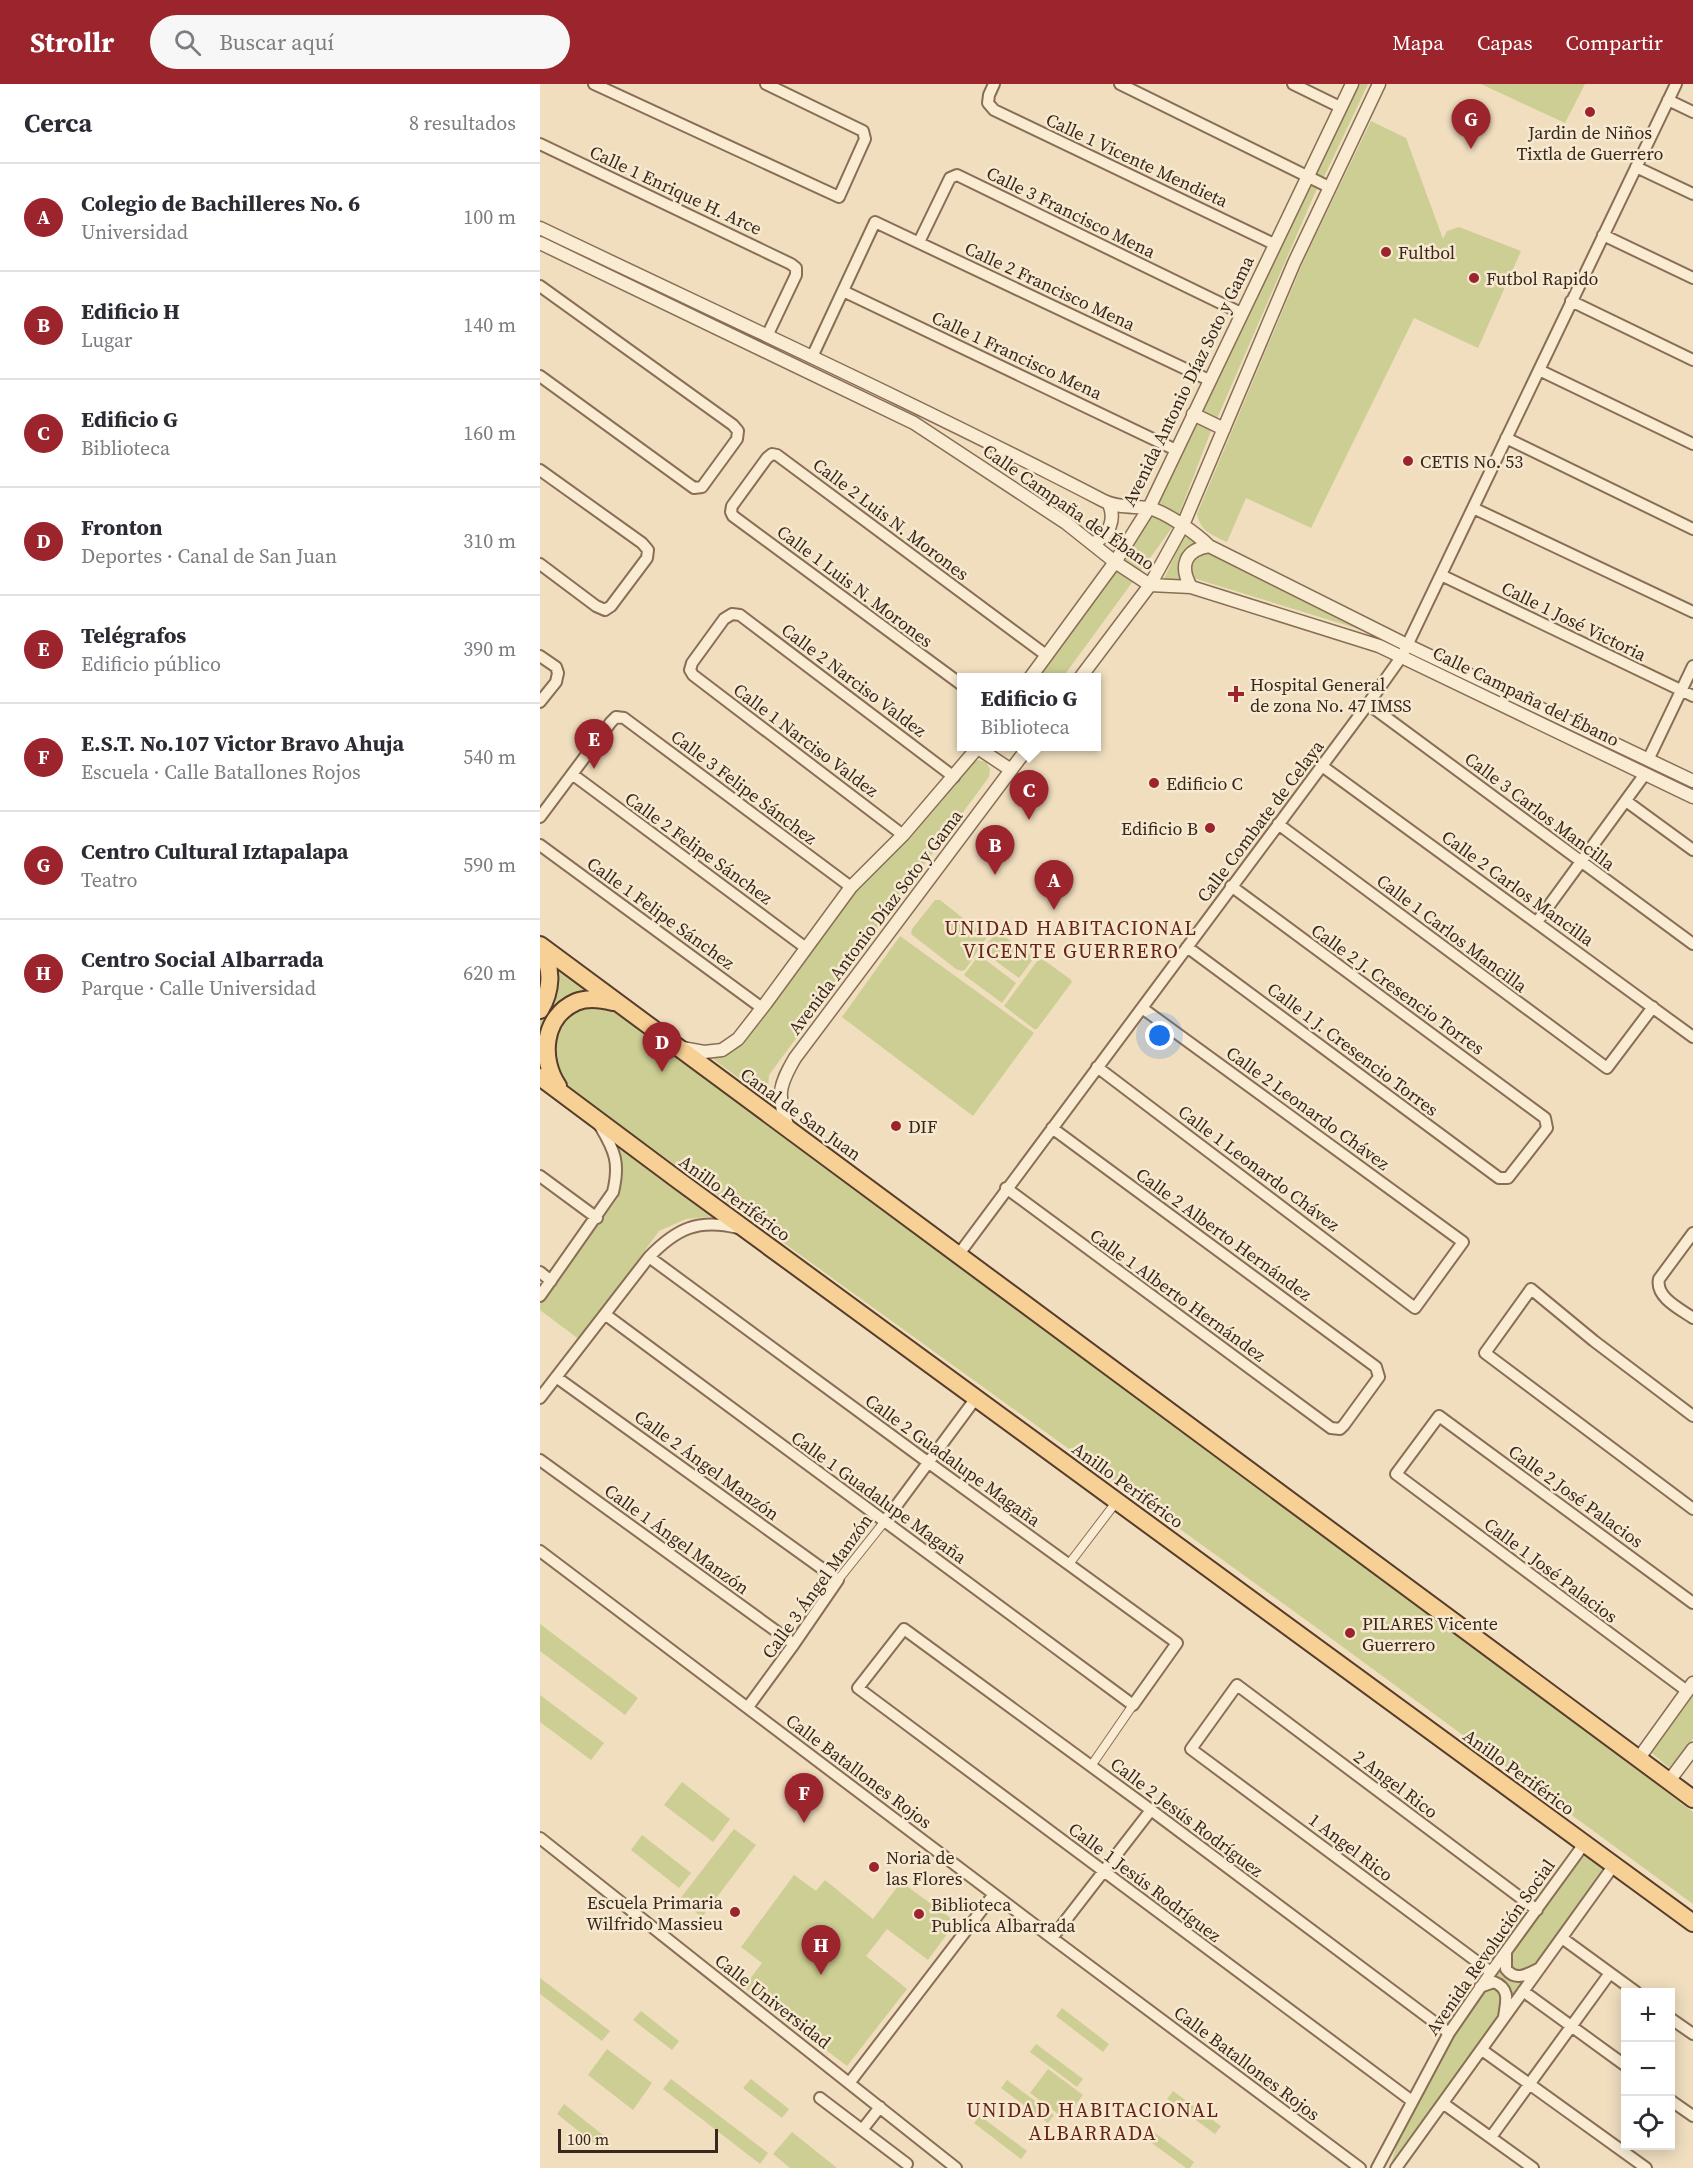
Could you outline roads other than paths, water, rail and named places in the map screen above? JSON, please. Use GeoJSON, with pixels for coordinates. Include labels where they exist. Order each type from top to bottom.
{"type":"FeatureCollection","features":[{"type":"Feature","properties":{"kind":"main road"},"geometry":{"type":"LineString","coordinates":[[540,945],[620,1004]]}},
{"type":"Feature","properties":{"kind":"main road"},"geometry":{"type":"LineString","coordinates":[[540,950],[545,956],[550,977],[546,999],[540,1010]]}},
{"type":"Feature","properties":{"kind":"main road"},"geometry":{"type":"LineString","coordinates":[[566,1096],[550,1078],[543,1056],[546,1034],[552,1022],[562,1011],[576,1002],[598,998],[620,1004]]}},
{"type":"Feature","properties":{"kind":"main road","name":"Canal de San Juan"},"geometry":{"type":"LineString","coordinates":[[620,1004],[959,1254]]}},
{"type":"Feature","properties":{"kind":"main road","name":"Anillo Periférico"},"geometry":{"type":"LineString","coordinates":[[540,1077],[1693,1923]]}},
{"type":"Feature","properties":{"kind":"main road"},"geometry":{"type":"LineString","coordinates":[[959,1254],[1693,1799]]}},
{"type":"Feature","properties":{"kind":"street"},"geometry":{"type":"LineString","coordinates":[[594,84],[839,197],[865,139],[863,131],[766,84]]}},
{"type":"Feature","properties":{"kind":"street","name":"Calle 1 Vicente Mendieta"},"geometry":{"type":"LineString","coordinates":[[994,84],[988,103],[994,110],[1274,244]]}},
{"type":"Feature","properties":{"kind":"street"},"geometry":{"type":"LineString","coordinates":[[1119,84],[1329,187]]}},
{"type":"Feature","properties":{"kind":"street"},"geometry":{"type":"LineString","coordinates":[[1293,84],[1340,107]]}},
{"type":"Feature","properties":{"kind":"street","name":"Avenida Antonio Díaz Soto y Gama"},"geometry":{"type":"LineString","coordinates":[[1034,673],[1116,562],[1149,508],[1352,84]]}},
{"type":"Feature","properties":{"kind":"street"},"geometry":{"type":"LineString","coordinates":[[1084,673],[1150,585],[1183,525],[1294,262],[1379,84]]}},
{"type":"Feature","properties":{"kind":"street","name":"Calle Combate de Celaya"},"geometry":{"type":"LineString","coordinates":[[959,1254],[1368,704],[1405,650],[1676,84]]}},
{"type":"Feature","properties":{"kind":"street"},"geometry":{"type":"LineString","coordinates":[[1668,100],[1693,112]]}},
{"type":"Feature","properties":{"kind":"street","name":"Calle 1 Enrique H. Arce"},"geometry":{"type":"LineString","coordinates":[[540,144],[796,268],[796,275],[767,336]]}},
{"type":"Feature","properties":{"kind":"street"},"geometry":{"type":"LineString","coordinates":[[1636,167],[1693,194]]}},
{"type":"Feature","properties":{"kind":"street","name":"Calle 3 Francisco Mena"},"geometry":{"type":"LineString","coordinates":[[919,242],[950,178],[957,175],[1242,312]]}},
{"type":"Feature","properties":{"kind":"street","name":"Calle 2 Francisco Mena"},"geometry":{"type":"LineString","coordinates":[[843,291],[875,222],[1209,380]]}},
{"type":"Feature","properties":{"kind":"street","name":"Calle Campaña del Ébano"},"geometry":{"type":"LineString","coordinates":[[540,228],[1021,458],[1109,504],[1136,509],[1149,508],[1183,525],[1209,546],[1405,650],[1693,797]]}},
{"type":"Feature","properties":{"kind":"street"},"geometry":{"type":"LineString","coordinates":[[1603,235],[1693,278]]}},
{"type":"Feature","properties":{"kind":"street","name":"Calle Campaña del Ébano"},"geometry":{"type":"LineString","coordinates":[[540,243],[914,423],[1057,517],[1150,585],[1191,587],[1379,646],[1405,650],[1693,781]]}},
{"type":"Feature","properties":{"kind":"street"},"geometry":{"type":"LineString","coordinates":[[540,286],[723,418],[738,431],[737,439],[702,488],[694,488],[540,376]]}},
{"type":"Feature","properties":{"kind":"street"},"geometry":{"type":"LineString","coordinates":[[812,357],[843,291]]}},
{"type":"Feature","properties":{"kind":"street","name":"Calle 1 Francisco Mena"},"geometry":{"type":"LineString","coordinates":[[843,291],[1176,450]]}},
{"type":"Feature","properties":{"kind":"street"},"geometry":{"type":"LineString","coordinates":[[1571,301],[1693,360]]}},
{"type":"Feature","properties":{"kind":"street"},"geometry":{"type":"LineString","coordinates":[[1539,370],[1693,444]]}},
{"type":"Feature","properties":{"kind":"street"},"geometry":{"type":"LineString","coordinates":[[1193,414],[1224,429]]}},
{"type":"Feature","properties":{"kind":"street"},"geometry":{"type":"LineString","coordinates":[[1506,438],[1693,528]]}},
{"type":"Feature","properties":{"kind":"street","name":"Calle 2 Luis N. Morones"},"geometry":{"type":"LineString","coordinates":[[730,512],[767,458],[771,454],[777,455],[1046,656]]}},
{"type":"Feature","properties":{"kind":"street"},"geometry":{"type":"LineString","coordinates":[[540,470],[642,543],[648,550],[647,558],[611,606],[605,610],[596,606],[540,564]]}},
{"type":"Feature","properties":{"kind":"street"},"geometry":{"type":"LineString","coordinates":[[1094,543],[1103,538],[1109,530],[1113,512],[1109,504]]}},
{"type":"Feature","properties":{"kind":"street"},"geometry":{"type":"LineString","coordinates":[[1473,508],[1693,612]]}},
{"type":"Feature","properties":{"kind":"street","name":"Calle 1 Luis N. Morones"},"geometry":{"type":"LineString","coordinates":[[730,512],[957,681]]}},
{"type":"Feature","properties":{"kind":"street"},"geometry":{"type":"LineString","coordinates":[[1191,587],[1185,576],[1184,567],[1187,558],[1199,548],[1209,546]]}},
{"type":"Feature","properties":{"kind":"street","name":"Calle 1 José Victoria"},"geometry":{"type":"LineString","coordinates":[[1441,575],[1693,696]]}},
{"type":"Feature","properties":{"kind":"street","name":"Calle 2 Narciso Valdez"},"geometry":{"type":"LineString","coordinates":[[690,670],[692,663],[724,619],[732,614],[740,615],[954,777]]}},
{"type":"Feature","properties":{"kind":"street"},"geometry":{"type":"LineString","coordinates":[[540,656],[556,667],[558,674],[556,682],[540,702]]}},
{"type":"Feature","properties":{"kind":"street"},"geometry":{"type":"LineString","coordinates":[[1648,760],[1693,666]]}},
{"type":"Feature","properties":{"kind":"street","name":"Calle 1 Narciso Valdez"},"geometry":{"type":"LineString","coordinates":[[690,670],[693,675],[903,835]]}},
{"type":"Feature","properties":{"kind":"street","name":"Calle 3 Carlos Mancilla"},"geometry":{"type":"LineString","coordinates":[[1368,704],[1693,944]]}},
{"type":"Feature","properties":{"kind":"street","name":"Calle 3 Felipe Sánchez"},"geometry":{"type":"LineString","coordinates":[[572,774],[616,717],[624,718],[851,887]]}},
{"type":"Feature","properties":{"kind":"street","name":"Avenida Antonio Díaz Soto y Gama"},"geometry":{"type":"LineString","coordinates":[[676,1047],[704,1052],[722,1050],[738,1039],[851,887],[903,835],[976,751]]}},
{"type":"Feature","properties":{"kind":"street"},"geometry":{"type":"LineString","coordinates":[[985,751],[1011,770]]}},
{"type":"Feature","properties":{"kind":"street","name":"Avenida Antonio Díaz Soto y Gama"},"geometry":{"type":"LineString","coordinates":[[788,1129],[779,1101],[783,1078],[795,1058],[1026,751]]}},
{"type":"Feature","properties":{"kind":"street","name":"Calle 2 Carlos Mancilla"},"geometry":{"type":"LineString","coordinates":[[1322,766],[1693,1038]]}},
{"type":"Feature","properties":{"kind":"street"},"geometry":{"type":"LineString","coordinates":[[540,817],[572,774]]}},
{"type":"Feature","properties":{"kind":"street","name":"Calle 2 Felipe Sánchez"},"geometry":{"type":"LineString","coordinates":[[572,774],[806,948]]}},
{"type":"Feature","properties":{"kind":"street"},"geometry":{"type":"LineString","coordinates":[[1537,922],[1645,774]]}},
{"type":"Feature","properties":{"kind":"street"},"geometry":{"type":"LineString","coordinates":[[1626,801],[1693,850]]}},
{"type":"Feature","properties":{"kind":"street","name":"Calle 1 Carlos Mancilla"},"geometry":{"type":"LineString","coordinates":[[1278,824],[1607,1068],[1653,1008]]}},
{"type":"Feature","properties":{"kind":"street","name":"Calle 1 Felipe Sánchez"},"geometry":{"type":"LineString","coordinates":[[540,845],[762,1008]]}},
{"type":"Feature","properties":{"kind":"street","name":"Calle 2 J. Cresencio Torres"},"geometry":{"type":"LineString","coordinates":[[1231,886],[1545,1118],[1547,1128],[1512,1174],[1504,1180],[1499,1178]]}},
{"type":"Feature","properties":{"kind":"street","name":"Calle 1 J. Cresencio Torres"},"geometry":{"type":"LineString","coordinates":[[1187,947],[1499,1178]]}},
{"type":"Feature","properties":{"kind":"street","name":"Calle 2 Leonardo Chávez"},"geometry":{"type":"LineString","coordinates":[[1142,1008],[1463,1242],[1415,1308],[1400,1296]]}},
{"type":"Feature","properties":{"kind":"street","name":"Calle 1 Leonardo Chávez"},"geometry":{"type":"LineString","coordinates":[[1097,1067],[1400,1296]]}},
{"type":"Feature","properties":{"kind":"street"},"geometry":{"type":"LineString","coordinates":[[540,1296],[597,1218],[613,1192],[617,1175],[616,1160],[611,1145],[596,1118]]}},
{"type":"Feature","properties":{"kind":"street","name":"Calle 2 Alberto Hernández"},"geometry":{"type":"LineString","coordinates":[[1052,1128],[1376,1367],[1379,1377],[1340,1429],[1331,1428]]}},
{"type":"Feature","properties":{"kind":"street"},"geometry":{"type":"LineString","coordinates":[[540,1176],[597,1218]]}},
{"type":"Feature","properties":{"kind":"street","name":"Calle 1 Alberto Hernández"},"geometry":{"type":"LineString","coordinates":[[1006,1188],[1331,1428]]}},
{"type":"Feature","properties":{"kind":"street"},"geometry":{"type":"LineString","coordinates":[[540,1398],[649,1257],[667,1238],[684,1229],[702,1225],[721,1224],[746,1230]]}},
{"type":"Feature","properties":{"kind":"street"},"geometry":{"type":"LineString","coordinates":[[1693,1233],[1659,1279],[1657,1286],[1660,1293],[1693,1318]]}},
{"type":"Feature","properties":{"kind":"street","name":"Calle 2 Guadalupe Magaña"},"geometry":{"type":"LineString","coordinates":[[649,1257],[1177,1643],[1133,1705]]}},
{"type":"Feature","properties":{"kind":"street"},"geometry":{"type":"LineString","coordinates":[[540,1272],[551,1281]]}},
{"type":"Feature","properties":{"kind":"street"},"geometry":{"type":"LineString","coordinates":[[1693,1416],[1531,1290],[1485,1353],[1693,1509]]}},
{"type":"Feature","properties":{"kind":"street","name":"Calle 1 Guadalupe Magaña"},"geometry":{"type":"LineString","coordinates":[[606,1315],[1133,1705]]}},
{"type":"Feature","properties":{"kind":"street","name":"Calle 2 Ángel Manzón"},"geometry":{"type":"LineString","coordinates":[[556,1377],[838,1580]]}},
{"type":"Feature","properties":{"kind":"street","name":"Calle 3 Ángel Manzón"},"geometry":{"type":"LineString","coordinates":[[748,1707],[838,1580],[929,1463],[976,1398]]}},
{"type":"Feature","properties":{"kind":"street","name":"Calle 1 José Palacios"},"geometry":{"type":"LineString","coordinates":[[1439,1416],[1396,1474],[1690,1687]]}},
{"type":"Feature","properties":{"kind":"street","name":"Calle 2 José Palacios"},"geometry":{"type":"LineString","coordinates":[[1439,1416],[1693,1603]]}},
{"type":"Feature","properties":{"kind":"street","name":"Calle 1 Ángel Manzón"},"geometry":{"type":"LineString","coordinates":[[540,1460],[794,1644]]}},
{"type":"Feature","properties":{"kind":"street"},"geometry":{"type":"LineString","coordinates":[[1069,1564],[1117,1501]]}},
{"type":"Feature","properties":{"kind":"street","name":"Calle Batallones Rojos"},"geometry":{"type":"LineString","coordinates":[[540,1551],[1360,2168]]}},
{"type":"Feature","properties":{"kind":"street","name":"Calle 2 Jesús Rodríguez"},"geometry":{"type":"LineString","coordinates":[[858,1688],[903,1629],[1151,1810],[1449,2033]]}},
{"type":"Feature","properties":{"kind":"street","name":"2 Angel Rico"},"geometry":{"type":"LineString","coordinates":[[1191,1749],[1236,1685],[1537,1910]]}},
{"type":"Feature","properties":{"kind":"street"},"geometry":{"type":"LineString","coordinates":[[1639,1758],[1690,1687]]}},
{"type":"Feature","properties":{"kind":"street","name":"Calle 1 Jesús Rodríguez"},"geometry":{"type":"LineString","coordinates":[[858,1688],[1413,2101]]}},
{"type":"Feature","properties":{"kind":"street"},"geometry":{"type":"LineString","coordinates":[[1091,1766],[1133,1705]]}},
{"type":"Feature","properties":{"kind":"street","name":"1 Angel Rico"},"geometry":{"type":"LineString","coordinates":[[1191,1749],[1491,1972]]}},
{"type":"Feature","properties":{"kind":"street"},"geometry":{"type":"LineString","coordinates":[[1670,1782],[1693,1749]]}},
{"type":"Feature","properties":{"kind":"street"},"geometry":{"type":"LineString","coordinates":[[1052,1938],[1151,1810]]}},
{"type":"Feature","properties":{"kind":"street","name":"Calle Universidad"},"geometry":{"type":"LineString","coordinates":[[540,1838],[956,2168]]}},
{"type":"Feature","properties":{"kind":"street","name":"Avenida Revolución Social"},"geometry":{"type":"LineString","coordinates":[[1377,2168],[1449,2033],[1584,1844]]}},
{"type":"Feature","properties":{"kind":"street"},"geometry":{"type":"LineString","coordinates":[[1396,2168],[1614,1865]]}},
{"type":"Feature","properties":{"kind":"street"},"geometry":{"type":"LineString","coordinates":[[850,2082],[994,1894]]}},
{"type":"Feature","properties":{"kind":"street"},"geometry":{"type":"LineString","coordinates":[[1562,1938],[1631,1988]]}},
{"type":"Feature","properties":{"kind":"street"},"geometry":{"type":"LineString","coordinates":[[1506,1951],[1506,1969],[1516,1976],[1522,1976],[1541,1968]]}},
{"type":"Feature","properties":{"kind":"street"},"geometry":{"type":"LineString","coordinates":[[1491,2138],[1610,1973]]}},
{"type":"Feature","properties":{"kind":"street"},"geometry":{"type":"LineString","coordinates":[[1480,1987],[1494,1982],[1505,1991],[1507,1996],[1503,2020]]}},
{"type":"Feature","properties":{"kind":"street"},"geometry":{"type":"LineString","coordinates":[[1523,1991],[1621,2062]]}},
{"type":"Feature","properties":{"kind":"street"},"geometry":{"type":"LineString","coordinates":[[1675,2021],[1693,2034]]}},
{"type":"Feature","properties":{"kind":"street"},"geometry":{"type":"LineString","coordinates":[[1482,2050],[1646,2168]]}},
{"type":"Feature","properties":{"kind":"street"},"geometry":{"type":"LineString","coordinates":[[820,2098],[907,2164]]}},
{"type":"Feature","properties":{"kind":"street"},"geometry":{"type":"LineString","coordinates":[[1675,2103],[1693,2116]]}},
{"type":"Feature","properties":{"kind":"street"},"geometry":{"type":"LineString","coordinates":[[1444,2104],[1533,2168]]}},
{"type":"Feature","properties":{"kind":"street"},"geometry":{"type":"LineString","coordinates":[[862,2130],[880,2107]]}},
{"type":"Feature","properties":{"kind":"place","name":"Jardin de Niños Tixtla de Guerrero"},"geometry":{"type":"Point","coordinates":[1590,112]}},
{"type":"Feature","properties":{"kind":"place","name":"Centro Cultural Iztapalapa"},"geometry":{"type":"Point","coordinates":[1471,149]}},
{"type":"Feature","properties":{"kind":"place","name":"Fultbol"},"geometry":{"type":"Point","coordinates":[1386,252]}},
{"type":"Feature","properties":{"kind":"place","name":"Futbol Rapido"},"geometry":{"type":"Point","coordinates":[1474,278]}},
{"type":"Feature","properties":{"kind":"place","name":"CETIS No. 53"},"geometry":{"type":"Point","coordinates":[1408,461]}},
{"type":"Feature","properties":{"kind":"place","name":"Hospital General de zona No. 47 IMSS"},"geometry":{"type":"Point","coordinates":[1236,694]}},
{"type":"Feature","properties":{"kind":"place","name":"Telégrafos"},"geometry":{"type":"Point","coordinates":[594,769]}},
{"type":"Feature","properties":{"kind":"place","name":"Edificio C"},"geometry":{"type":"Point","coordinates":[1154,783]}},
{"type":"Feature","properties":{"kind":"place","name":"Edificio G"},"geometry":{"type":"Point","coordinates":[1029,820]}},
{"type":"Feature","properties":{"kind":"place","name":"Edificio B"},"geometry":{"type":"Point","coordinates":[1210,828]}},
{"type":"Feature","properties":{"kind":"place","name":"Edificio H"},"geometry":{"type":"Point","coordinates":[995,875]}},
{"type":"Feature","properties":{"kind":"place","name":"Colegio de Bachilleres No. 6"},"geometry":{"type":"Point","coordinates":[1054,910]}},
{"type":"Feature","properties":{"kind":"place","name":"Fronton"},"geometry":{"type":"Point","coordinates":[662,1072]}},
{"type":"Feature","properties":{"kind":"place","name":"DIF"},"geometry":{"type":"Point","coordinates":[896,1126]}},
{"type":"Feature","properties":{"kind":"place","name":"PILARES Vicente Guerrero"},"geometry":{"type":"Point","coordinates":[1350,1633]}},
{"type":"Feature","properties":{"kind":"place","name":"E.S.T. No.107 Victor Bravo Ahuja"},"geometry":{"type":"Point","coordinates":[804,1823]}},
{"type":"Feature","properties":{"kind":"place","name":"Noria de las Flores"},"geometry":{"type":"Point","coordinates":[874,1867]}},
{"type":"Feature","properties":{"kind":"place","name":"Escuela Primaria Wilfrido Massieu"},"geometry":{"type":"Point","coordinates":[735,1912]}},
{"type":"Feature","properties":{"kind":"place","name":"Biblioteca Publica Albarrada"},"geometry":{"type":"Point","coordinates":[919,1914]}},
{"type":"Feature","properties":{"kind":"place","name":"Centro Social Albarrada"},"geometry":{"type":"Point","coordinates":[821,1975]}},
{"type":"Feature","properties":{"kind":"district","name":"UNIDAD HABITACIONAL VICENTE GUERRERO"},"geometry":{"type":"Point","coordinates":[1071,940]}},
{"type":"Feature","properties":{"kind":"district","name":"UNIDAD HABITACIONAL ALBARRADA"},"geometry":{"type":"Point","coordinates":[1093,2122]}}]}
